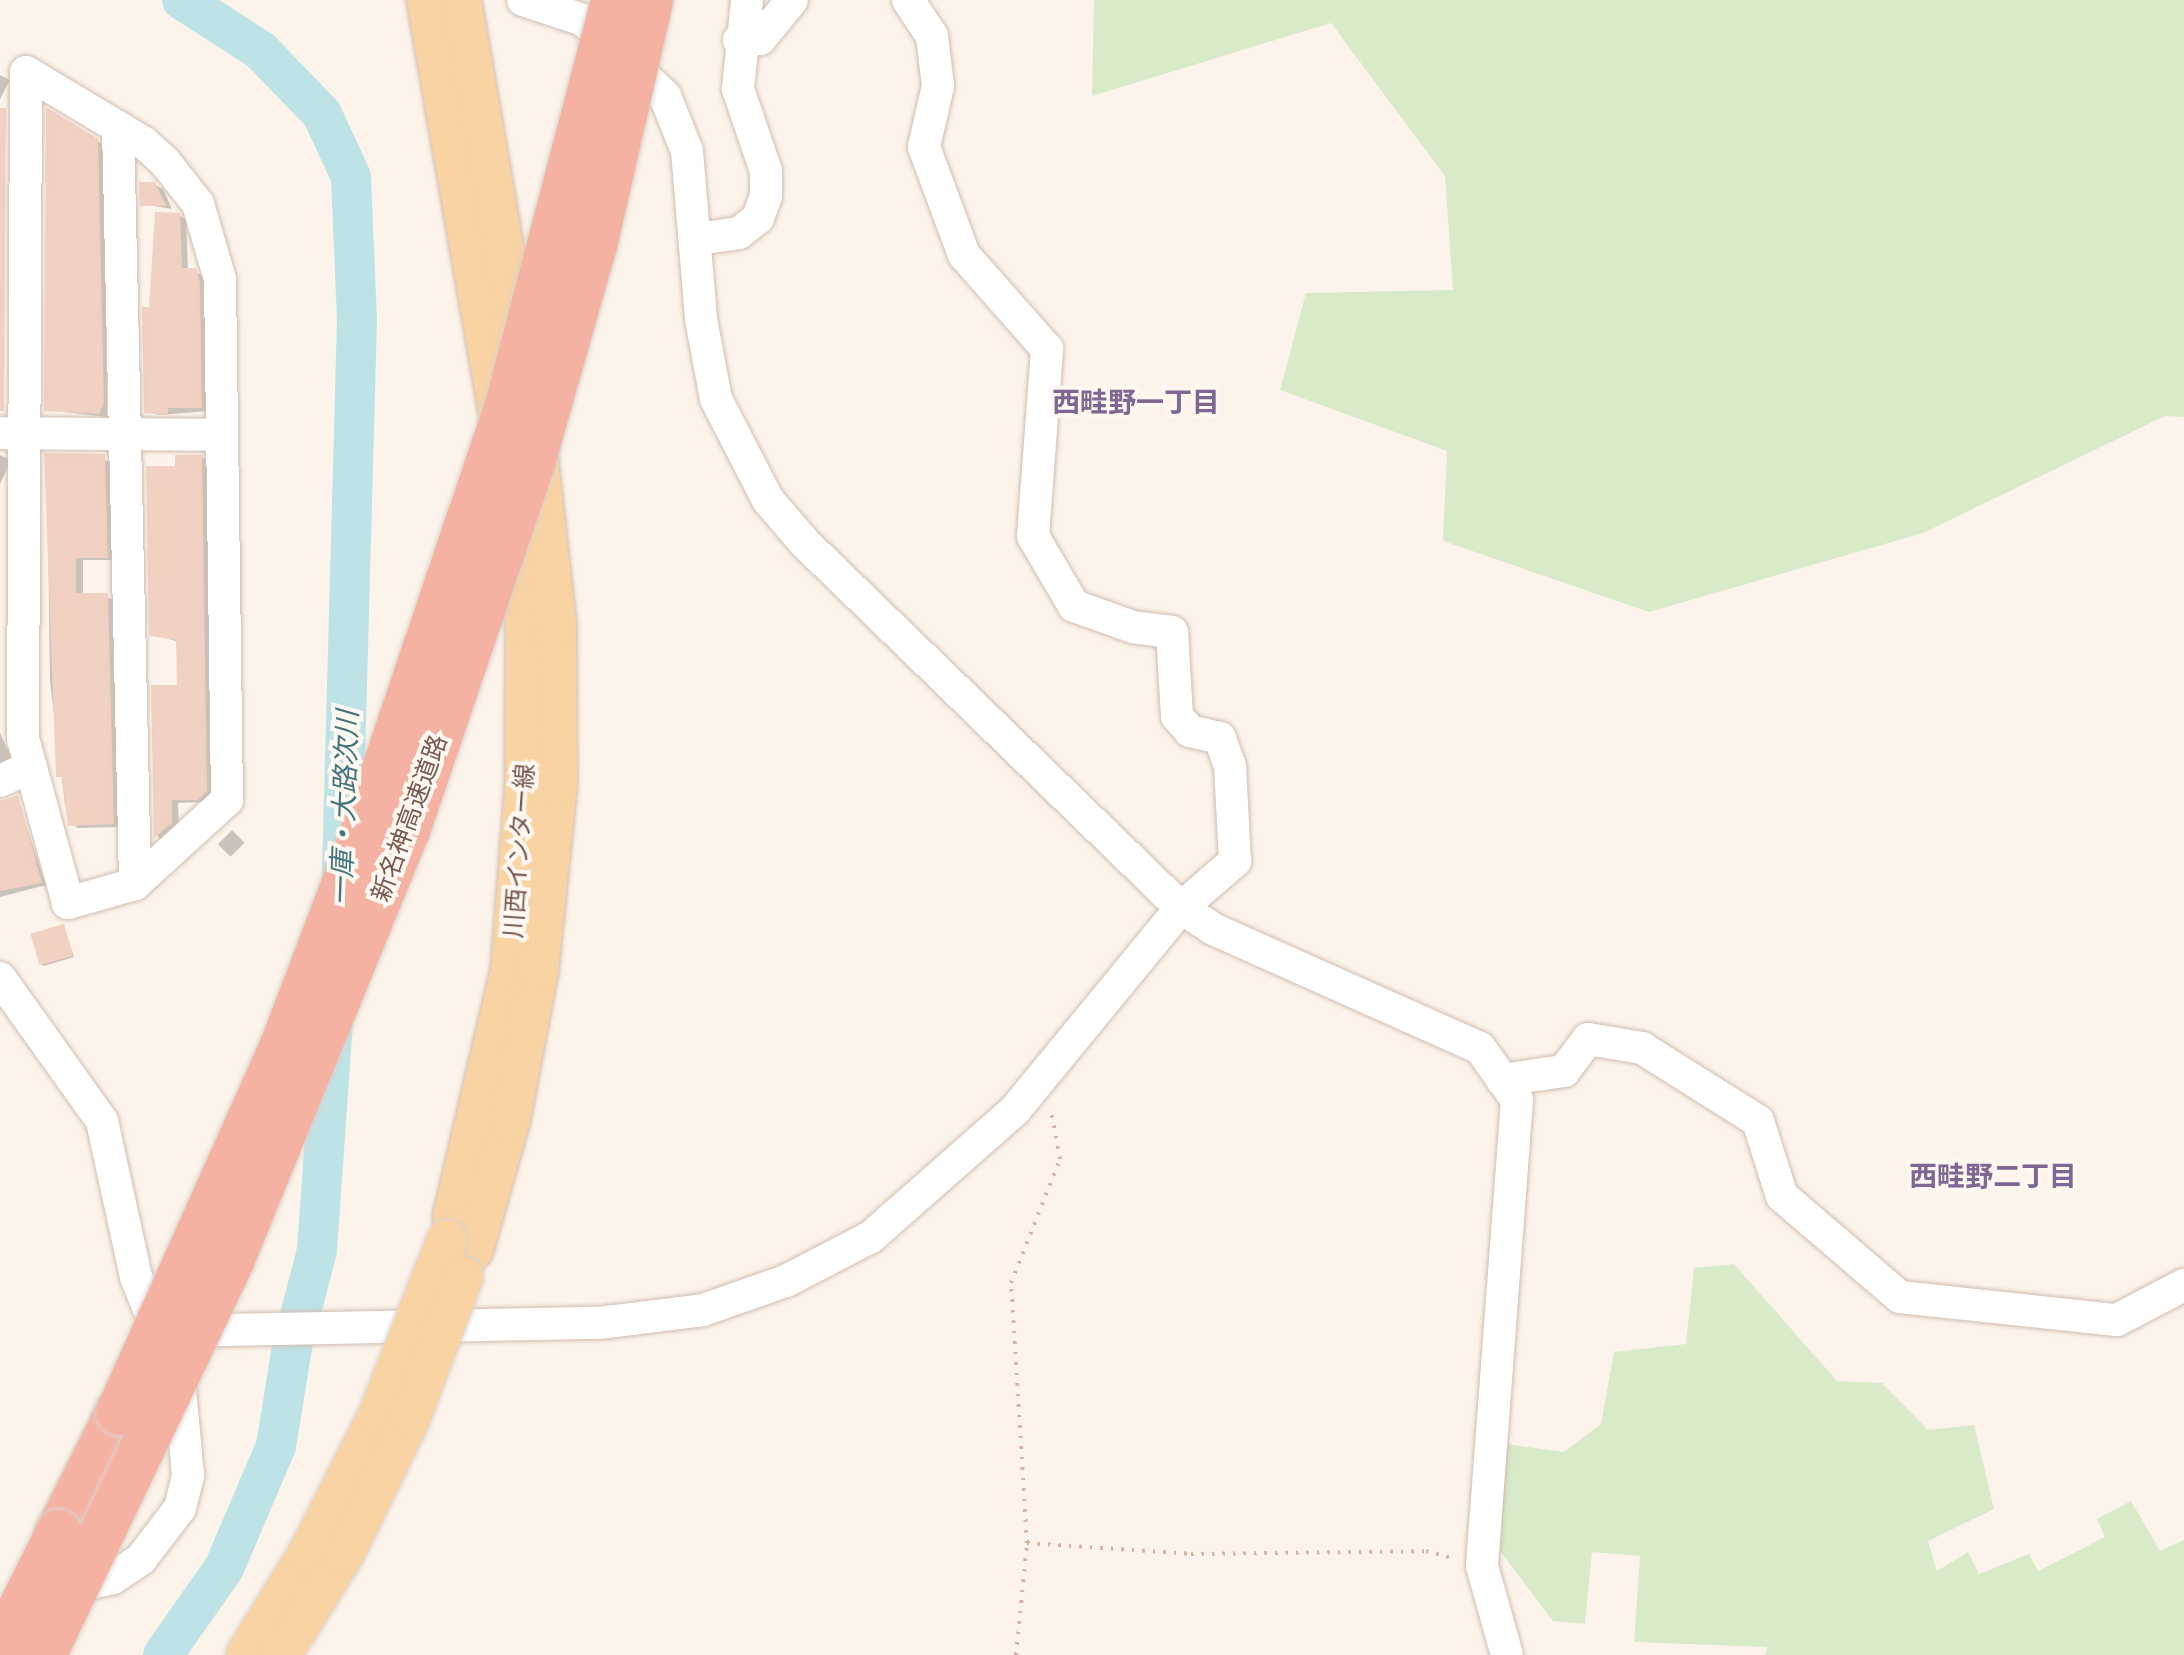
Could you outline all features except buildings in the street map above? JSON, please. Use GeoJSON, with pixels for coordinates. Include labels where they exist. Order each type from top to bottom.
{"type":"FeatureCollection","features":[{"type":"Feature","properties":{"kind":"highway"},"geometry":{"type":"LineString","coordinates":[[587,118],[604,0]]}},
{"type":"Feature","properties":{"kind":"highway","name":"新名神高速道路"},"geometry":{"type":"LineString","coordinates":[[0,1648],[118,1412],[281,1048],[357,848],[508,402],[587,118],[613,0]]}},
{"type":"Feature","properties":{"kind":"highway","name":"新名神高速道路"},"geometry":{"type":"LineString","coordinates":[[42,1655],[232,1258],[407,830],[532,462],[594,245],[650,0]]}},
{"type":"Feature","properties":{"kind":"main road","name":"川西インター線"},"geometry":{"type":"LineString","coordinates":[[281,1655],[346,1552],[410,1418],[460,1245],[511,970],[526,786],[526,625],[491,358],[427,0]]}},
{"type":"Feature","properties":{"kind":"main road","name":"川西インター線"},"geometry":{"type":"LineString","coordinates":[[246,1655],[308,1554],[460,1245],[510,1119],[538,971],[557,784],[556,624],[544,494],[461,0]]}},
{"type":"Feature","properties":{"kind":"street"},"geometry":{"type":"LineString","coordinates":[[523,0],[583,20],[665,96],[687,152],[698,239],[702,319],[716,399],[768,500],[1180,908],[1213,929],[1480,1048],[1517,1100],[1482,1566],[1507,1655]]}},
{"type":"Feature","properties":{"kind":"street"},"geometry":{"type":"LineString","coordinates":[[698,239],[738,232],[758,218],[766,196],[766,170],[738,89],[739,40],[746,0]]}},
{"type":"Feature","properties":{"kind":"street"},"geometry":{"type":"LineString","coordinates":[[739,40],[760,39],[792,0]]}},
{"type":"Feature","properties":{"kind":"street"},"geometry":{"type":"LineString","coordinates":[[172,1331],[599,1322],[704,1310],[786,1280],[870,1237],[1044,1078],[1180,908],[1235,861],[1230,766],[1220,738],[1190,732],[1177,716],[1172,632],[1133,627],[1074,606],[1033,536],[1047,349],[964,255],[924,147],[938,86],[932,36],[908,0]]}},
{"type":"Feature","properties":{"kind":"street"},"geometry":{"type":"LineString","coordinates":[[13,67],[118,127],[165,162],[198,204],[210,233],[220,279],[227,800],[135,884],[68,903],[30,767],[12,681],[13,67]]}},
{"type":"Feature","properties":{"kind":"street"},"geometry":{"type":"LineString","coordinates":[[118,127],[135,884]]}},
{"type":"Feature","properties":{"kind":"street"},"geometry":{"type":"LineString","coordinates":[[13,432],[220,435]]}},
{"type":"Feature","properties":{"kind":"street"},"geometry":{"type":"LineString","coordinates":[[0,781],[30,767]]}},
{"type":"Feature","properties":{"kind":"street"},"geometry":{"type":"LineString","coordinates":[[0,978],[102,1121],[136,1277],[148,1306],[172,1331],[187,1424],[188,1475],[180,1508],[141,1559],[113,1578],[0,1603]]}},
{"type":"Feature","properties":{"kind":"street"},"geometry":{"type":"LineString","coordinates":[[1502,1080],[1564,1071],[1588,1039],[1642,1048],[1758,1122],[1782,1196],[1900,1296],[2116,1320],[2184,1285]]}},
{"type":"Feature","properties":{"kind":"path"},"geometry":{"type":"LineString","coordinates":[[1016,1655],[1027,1543],[1012,1283],[1060,1159],[1044,1078]]}},
{"type":"Feature","properties":{"kind":"path"},"geometry":{"type":"LineString","coordinates":[[1027,1543],[1191,1554],[1426,1551],[1482,1566]]}},
{"type":"Feature","properties":{"kind":"green space"},"geometry":{"type":"Polygon","coordinates":[[[1094,0],[2184,0],[2184,417],[2165,416],[1923,533],[1649,612],[1443,541],[1447,451],[1280,390],[1306,293],[1453,290],[1445,176],[1331,23],[1092,96],[1094,0]]]}},
{"type":"Feature","properties":{"kind":"green space"},"geometry":{"type":"Polygon","coordinates":[[[1734,1264],[1837,1381],[1882,1383],[1928,1430],[1974,1425],[1994,1509],[1928,1541],[1937,1571],[1968,1552],[1979,1574],[2029,1554],[2038,1571],[2105,1537],[2097,1519],[2131,1501],[2160,1551],[2184,1540],[2184,1655],[1765,1655],[1767,1647],[1634,1642],[1640,1556],[1592,1552],[1585,1624],[1553,1621],[1500,1551],[1506,1444],[1564,1452],[1601,1424],[1614,1352],[1686,1344],[1694,1268],[1734,1264]]]}},
{"type":"Feature","properties":{"kind":"waterway","name":"一庫・大路次川"},"geometry":{"type":"LineString","coordinates":[[182,0],[260,50],[322,114],[351,177],[357,319],[342,871]]}},
{"type":"Feature","properties":{"kind":"waterway","name":"一庫・大路次川"},"geometry":{"type":"LineString","coordinates":[[163,1655],[224,1568],[276,1446],[292,1347],[317,1250],[333,1024]]}},
{"type":"Feature","properties":{"kind":"district","name":"西畦野一丁目"},"geometry":{"type":"Point","coordinates":[1136,402]}},
{"type":"Feature","properties":{"kind":"district","name":"西畦野二丁目"},"geometry":{"type":"Point","coordinates":[1993,1176]}}]}
